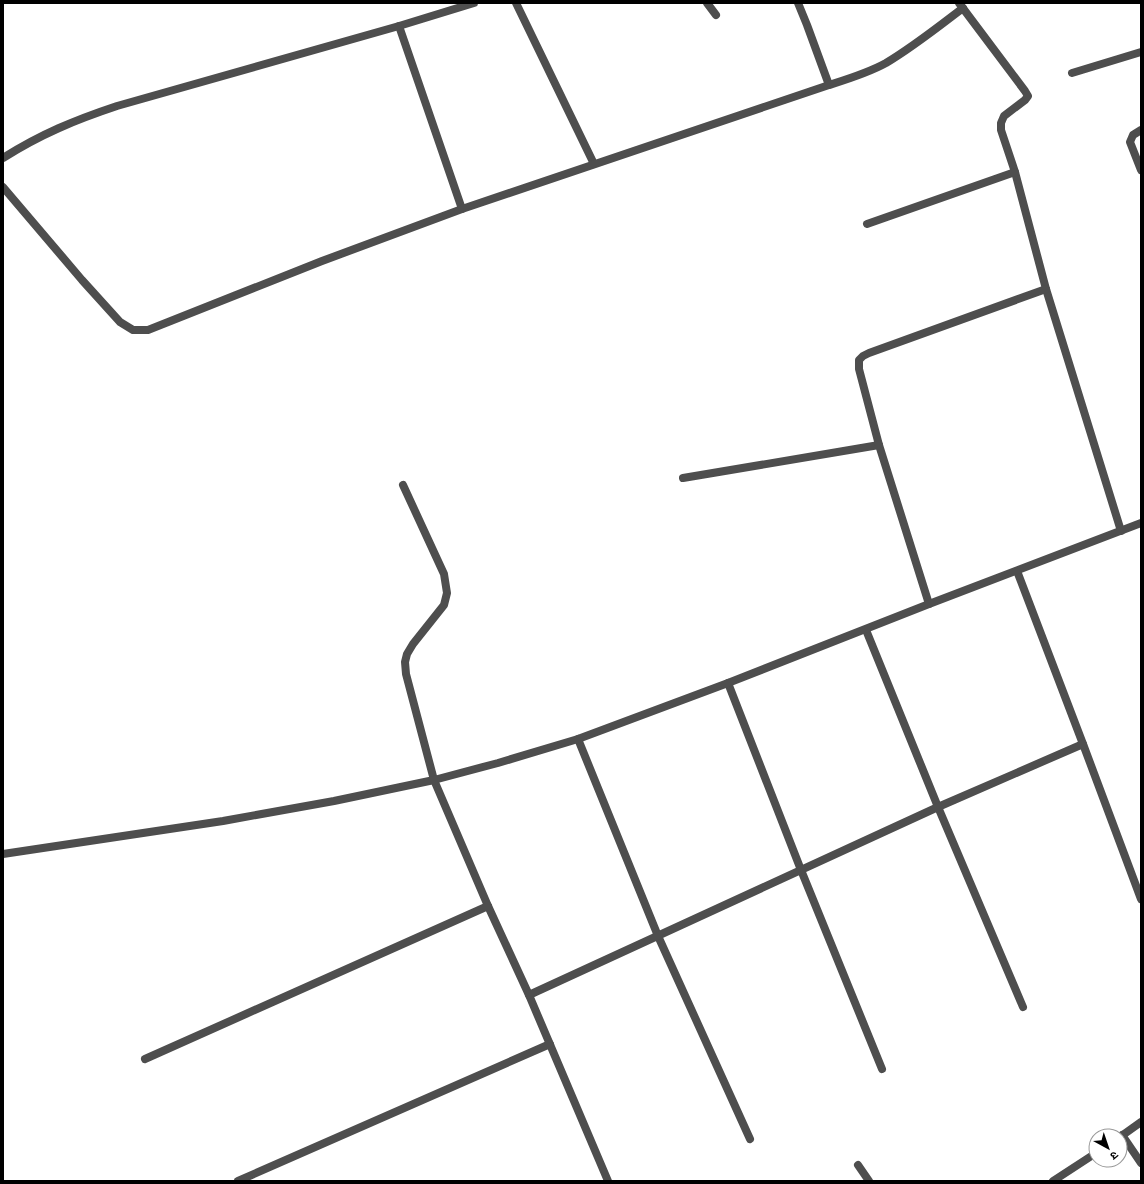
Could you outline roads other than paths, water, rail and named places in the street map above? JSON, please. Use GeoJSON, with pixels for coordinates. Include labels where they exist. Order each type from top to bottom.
{"type":"FeatureCollection","features":[{"type":"Feature","properties":{"kind":"street"},"geometry":{"type":"LineString","coordinates":[[3,158],[24,144],[53,130],[117,106],[399,26],[474,3]]}},
{"type":"Feature","properties":{"kind":"street"},"geometry":{"type":"LineString","coordinates":[[516,3],[594,164]]}},
{"type":"Feature","properties":{"kind":"street"},"geometry":{"type":"LineString","coordinates":[[706,3],[716,15]]}},
{"type":"Feature","properties":{"kind":"street"},"geometry":{"type":"LineString","coordinates":[[798,3],[829,85]]}},
{"type":"Feature","properties":{"kind":"street"},"geometry":{"type":"LineString","coordinates":[[3,187],[82,280],[120,322],[133,330],[148,330],[322,261],[462,210],[594,164],[855,77],[885,64],[922,39],[961,6],[1028,96],[1004,116],[1001,123],[1001,130],[1015,172],[1046,289],[1121,531]]}},
{"type":"Feature","properties":{"kind":"street"},"geometry":{"type":"LineString","coordinates":[[399,26],[462,210]]}},
{"type":"Feature","properties":{"kind":"street"},"geometry":{"type":"LineString","coordinates":[[1072,73],[1141,52]]}},
{"type":"Feature","properties":{"kind":"street"},"geometry":{"type":"LineString","coordinates":[[1141,130],[1133,135],[1130,142],[1141,170]]}},
{"type":"Feature","properties":{"kind":"street"},"geometry":{"type":"LineString","coordinates":[[867,224],[1015,172]]}},
{"type":"Feature","properties":{"kind":"street"},"geometry":{"type":"LineString","coordinates":[[929,604],[879,445],[859,369],[860,360],[863,356],[1046,289]]}},
{"type":"Feature","properties":{"kind":"street"},"geometry":{"type":"LineString","coordinates":[[683,478],[879,445]]}},
{"type":"Feature","properties":{"kind":"street"},"geometry":{"type":"LineString","coordinates":[[403,485],[444,574],[448,593],[444,606],[413,644],[407,654],[405,662],[406,674],[434,780],[488,906],[529,995],[608,1181]]}},
{"type":"Feature","properties":{"kind":"street"},"geometry":{"type":"LineString","coordinates":[[3,854],[223,821],[334,801],[434,780],[498,763],[578,739],[728,683],[1141,523]]}},
{"type":"Feature","properties":{"kind":"street"},"geometry":{"type":"LineString","coordinates":[[1017,571],[1141,899]]}},
{"type":"Feature","properties":{"kind":"street"},"geometry":{"type":"LineString","coordinates":[[866,630],[938,807],[1024,1007]]}},
{"type":"Feature","properties":{"kind":"street"},"geometry":{"type":"LineString","coordinates":[[728,683],[801,870],[882,1069]]}},
{"type":"Feature","properties":{"kind":"street"},"geometry":{"type":"LineString","coordinates":[[578,739],[658,936],[750,1139]]}},
{"type":"Feature","properties":{"kind":"street"},"geometry":{"type":"LineString","coordinates":[[529,995],[938,807],[1083,744]]}},
{"type":"Feature","properties":{"kind":"street"},"geometry":{"type":"LineString","coordinates":[[145,1059],[488,906]]}},
{"type":"Feature","properties":{"kind":"street"},"geometry":{"type":"LineString","coordinates":[[238,1181],[550,1044]]}},
{"type":"Feature","properties":{"kind":"street"},"geometry":{"type":"LineString","coordinates":[[1128,1131],[1141,1122]]}},
{"type":"Feature","properties":{"kind":"street"},"geometry":{"type":"LineString","coordinates":[[1128,1145],[1141,1163]]}},
{"type":"Feature","properties":{"kind":"street"},"geometry":{"type":"LineString","coordinates":[[1054,1181],[1088,1158]]}},
{"type":"Feature","properties":{"kind":"street"},"geometry":{"type":"LineString","coordinates":[[858,1164],[869,1181]]}}]}
